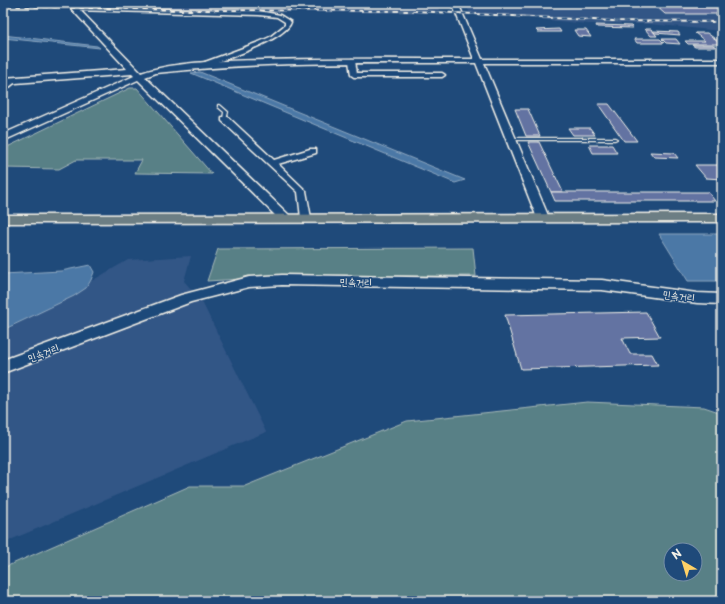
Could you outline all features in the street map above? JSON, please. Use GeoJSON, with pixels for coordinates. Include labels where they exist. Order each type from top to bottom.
{"type":"FeatureCollection","features":[{"type":"Feature","properties":{"kind":"main road"},"geometry":{"type":"LineString","coordinates":[[3,219],[722,218]]}},
{"type":"Feature","properties":{"kind":"street"},"geometry":{"type":"LineString","coordinates":[[72,6],[93,3]]}},
{"type":"Feature","properties":{"kind":"street"},"geometry":{"type":"LineString","coordinates":[[455,3],[543,218]]}},
{"type":"Feature","properties":{"kind":"street"},"geometry":{"type":"LineString","coordinates":[[72,6],[259,13],[274,15],[285,19],[288,22],[288,26],[272,38],[199,66]]}},
{"type":"Feature","properties":{"kind":"street"},"geometry":{"type":"LineString","coordinates":[[72,6],[137,73],[285,218]]}},
{"type":"Feature","properties":{"kind":"street"},"geometry":{"type":"LineString","coordinates":[[352,61],[354,75],[442,75]]}},
{"type":"Feature","properties":{"kind":"street"},"geometry":{"type":"LineString","coordinates":[[3,81],[137,73],[199,66],[246,63],[352,61],[722,61]]}},
{"type":"Feature","properties":{"kind":"street"},"geometry":{"type":"LineString","coordinates":[[3,138],[137,73]]}},
{"type":"Feature","properties":{"kind":"street"},"geometry":{"type":"LineString","coordinates":[[3,90],[15,80]]}},
{"type":"Feature","properties":{"kind":"street"},"geometry":{"type":"LineString","coordinates":[[225,119],[302,191],[306,218]]}},
{"type":"Feature","properties":{"kind":"street"},"geometry":{"type":"LineString","coordinates":[[272,163],[313,151]]}},
{"type":"Feature","properties":{"kind":"street","name":"민속거리"},"geometry":{"type":"LineString","coordinates":[[3,367],[186,298],[249,282],[282,280],[602,285],[696,298],[722,298]]}},
{"type":"Feature","properties":{"kind":"lane"},"geometry":{"type":"LineString","coordinates":[[219,106],[226,112],[225,119]]}},
{"type":"Feature","properties":{"kind":"lane"},"geometry":{"type":"LineString","coordinates":[[510,139],[615,139]]}},
{"type":"Feature","properties":{"kind":"shaded area"},"geometry":{"type":"Polygon","coordinates":[[[561,3],[722,3],[722,31],[649,24],[589,24],[502,16],[482,16],[481,14],[470,13],[467,7],[505,4],[508,6],[561,3]]]}},
{"type":"Feature","properties":{"kind":"shaded area"},"geometry":{"type":"Polygon","coordinates":[[[99,5],[438,7],[440,13],[108,11],[97,10],[99,5]]]}},
{"type":"Feature","properties":{"kind":"shaded area"},"geometry":{"type":"Polygon","coordinates":[[[3,35],[97,46],[100,48],[3,38],[3,35]]]}},
{"type":"Feature","properties":{"kind":"shaded area"},"geometry":{"type":"Polygon","coordinates":[[[200,72],[465,180],[455,183],[191,73],[200,72]]]}},
{"type":"Feature","properties":{"kind":"shaded area"},"geometry":{"type":"Polygon","coordinates":[[[659,234],[722,234],[722,281],[688,281],[659,234]]]}},
{"type":"Feature","properties":{"kind":"shaded area"},"geometry":{"type":"Polygon","coordinates":[[[191,256],[184,281],[202,302],[266,432],[3,543],[3,332],[128,260],[191,256]]]}},
{"type":"Feature","properties":{"kind":"shaded area"},"geometry":{"type":"Polygon","coordinates":[[[90,265],[94,272],[86,288],[74,296],[3,330],[3,274],[61,271],[90,265]]]}},
{"type":"Feature","properties":{"kind":"green space"},"geometry":{"type":"Polygon","coordinates":[[[130,88],[137,88],[212,174],[135,173],[142,160],[76,160],[59,169],[3,168],[3,149],[130,88]]]}},
{"type":"Feature","properties":{"kind":"green space"},"geometry":{"type":"Polygon","coordinates":[[[473,248],[476,276],[290,276],[207,281],[218,249],[473,248]]]}},
{"type":"Feature","properties":{"kind":"green space"},"geometry":{"type":"Polygon","coordinates":[[[587,402],[704,407],[722,413],[722,601],[3,601],[3,568],[190,486],[245,486],[407,421],[587,402]]]}},
{"type":"Feature","properties":{"kind":"building"},"geometry":{"type":"Polygon","coordinates":[[[656,6],[722,6],[722,14],[665,14],[656,6]]]}},
{"type":"Feature","properties":{"kind":"building"},"geometry":{"type":"Polygon","coordinates":[[[596,25],[631,26],[633,28],[597,27],[596,25]]]}},
{"type":"Feature","properties":{"kind":"building"},"geometry":{"type":"Polygon","coordinates":[[[559,29],[561,32],[538,32],[536,30],[559,29]]]}},
{"type":"Feature","properties":{"kind":"building"},"geometry":{"type":"Polygon","coordinates":[[[645,29],[651,29],[657,36],[651,36],[645,29]]]}},
{"type":"Feature","properties":{"kind":"building"},"geometry":{"type":"Polygon","coordinates":[[[574,30],[586,30],[591,37],[578,36],[574,30]]]}},
{"type":"Feature","properties":{"kind":"building"},"geometry":{"type":"Polygon","coordinates":[[[653,31],[678,32],[680,35],[655,33],[653,31]]]}},
{"type":"Feature","properties":{"kind":"building"},"geometry":{"type":"Polygon","coordinates":[[[695,33],[707,33],[722,44],[688,44],[685,41],[705,41],[695,33]]]}},
{"type":"Feature","properties":{"kind":"building"},"geometry":{"type":"Polygon","coordinates":[[[634,39],[660,39],[664,43],[637,43],[634,39]]]}},
{"type":"Feature","properties":{"kind":"building"},"geometry":{"type":"Polygon","coordinates":[[[662,39],[676,39],[680,44],[666,43],[662,39]]]}},
{"type":"Feature","properties":{"kind":"building"},"geometry":{"type":"Polygon","coordinates":[[[692,45],[713,45],[716,47],[695,47],[692,45]]]}},
{"type":"Feature","properties":{"kind":"building"},"geometry":{"type":"Polygon","coordinates":[[[598,104],[609,104],[637,141],[624,141],[598,104]]]}},
{"type":"Feature","properties":{"kind":"building"},"geometry":{"type":"Polygon","coordinates":[[[515,109],[528,109],[540,136],[526,136],[515,109]]]}},
{"type":"Feature","properties":{"kind":"building"},"geometry":{"type":"Polygon","coordinates":[[[568,128],[590,128],[595,135],[573,135],[568,128]]]}},
{"type":"Feature","properties":{"kind":"building"},"geometry":{"type":"Polygon","coordinates":[[[528,142],[539,142],[563,192],[551,192],[528,142]]]}},
{"type":"Feature","properties":{"kind":"building"},"geometry":{"type":"Polygon","coordinates":[[[589,145],[612,145],[617,153],[593,153],[589,145]]]}},
{"type":"Feature","properties":{"kind":"building"},"geometry":{"type":"Polygon","coordinates":[[[650,152],[674,153],[678,158],[654,157],[650,152]]]}},
{"type":"Feature","properties":{"kind":"building"},"geometry":{"type":"Polygon","coordinates":[[[695,165],[722,165],[722,179],[706,178],[695,165]]]}},
{"type":"Feature","properties":{"kind":"building"},"geometry":{"type":"Polygon","coordinates":[[[551,192],[708,192],[715,201],[555,201],[551,192]]]}},
{"type":"Feature","properties":{"kind":"building"},"geometry":{"type":"Polygon","coordinates":[[[646,312],[660,337],[622,338],[630,354],[652,354],[658,365],[521,369],[505,315],[646,312]]]}},
{"type":"Feature","properties":{"kind":"railway"},"geometry":{"type":"LineString","coordinates":[[3,6],[176,10],[414,11],[613,21],[722,22]]}}]}
